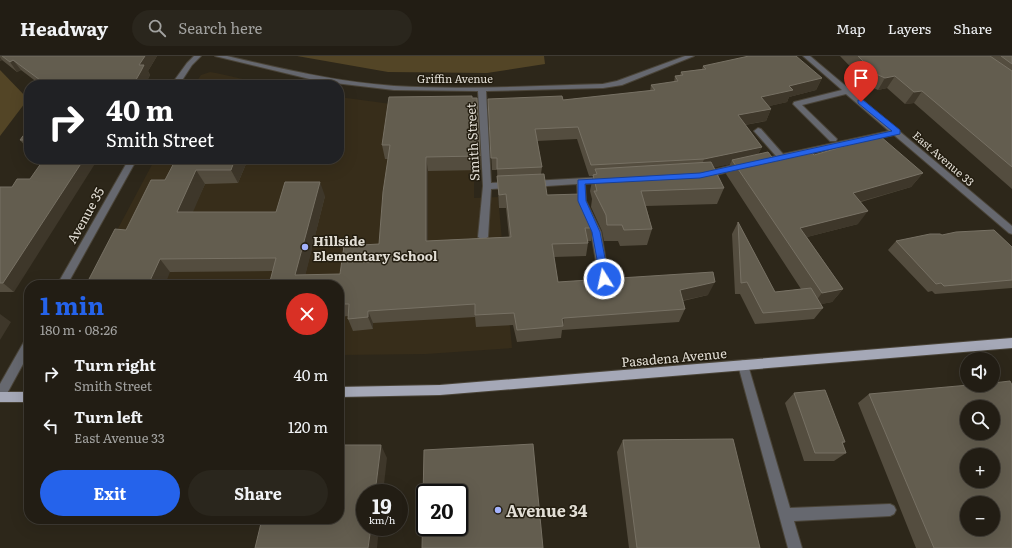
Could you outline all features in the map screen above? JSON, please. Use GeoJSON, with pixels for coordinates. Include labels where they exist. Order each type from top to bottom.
{"type":"FeatureCollection","features":[{"type":"Feature","properties":{"kind":"main road","name":"Pasadena Avenue"},"geometry":{"type":"LineString","coordinates":[[344,392],[440,390],[1012,343]]}},
{"type":"Feature","properties":{"kind":"main road"},"geometry":{"type":"LineString","coordinates":[[0,396],[24,397]]}},
{"type":"Feature","properties":{"kind":"street"},"geometry":{"type":"LineString","coordinates":[[178,80],[189,64],[198,56]]}},
{"type":"Feature","properties":{"kind":"street","name":"Griffin Avenue"},"geometry":{"type":"LineString","coordinates":[[218,56],[326,80]]}},
{"type":"Feature","properties":{"kind":"street","name":"Griffin Avenue"},"geometry":{"type":"LineString","coordinates":[[344,82],[413,90],[603,86],[619,82],[691,56]]}},
{"type":"Feature","properties":{"kind":"street","name":"East Avenue 33"},"geometry":{"type":"LineString","coordinates":[[806,56],[1012,231]]}},
{"type":"Feature","properties":{"kind":"street","name":"Smith Street"},"geometry":{"type":"LineString","coordinates":[[482,89],[487,186],[613,180]]}},
{"type":"Feature","properties":{"kind":"street"},"geometry":{"type":"LineString","coordinates":[[833,138],[797,104],[848,91]]}},
{"type":"Feature","properties":{"kind":"street"},"geometry":{"type":"LineString","coordinates":[[758,131],[781,158]]}},
{"type":"Feature","properties":{"kind":"street"},"geometry":{"type":"LineString","coordinates":[[692,176],[897,132]]}},
{"type":"Feature","properties":{"kind":"street","name":"Avenue 35"},"geometry":{"type":"LineString","coordinates":[[65,280],[130,164]]}},
{"type":"Feature","properties":{"kind":"street"},"geometry":{"type":"LineString","coordinates":[[581,182],[582,201],[596,232],[604,279]]}},
{"type":"Feature","properties":{"kind":"street"},"geometry":{"type":"LineString","coordinates":[[483,237],[487,186]]}},
{"type":"Feature","properties":{"kind":"street"},"geometry":{"type":"LineString","coordinates":[[0,396],[24,352]]}},
{"type":"Feature","properties":{"kind":"street"},"geometry":{"type":"LineString","coordinates":[[743,365],[795,548]]}},
{"type":"Feature","properties":{"kind":"street"},"geometry":{"type":"LineString","coordinates":[[786,516],[890,510]]}},
{"type":"Feature","properties":{"kind":"shaded area"},"geometry":{"type":"Polygon","coordinates":[[[297,56],[544,56],[545,64],[487,73],[388,72],[297,56]]]}},
{"type":"Feature","properties":{"kind":"shaded area"},"geometry":{"type":"Polygon","coordinates":[[[0,70],[24,95],[24,104],[0,136],[0,70]]]}},
{"type":"Feature","properties":{"kind":"shaded area"},"geometry":{"type":"Polygon","coordinates":[[[210,72],[247,80],[198,80],[201,75],[210,72]]]}},
{"type":"Feature","properties":{"kind":"shaded area","name":"Hillside Elementary School"},"geometry":{"type":"Polygon","coordinates":[[[344,98],[391,104],[478,104],[483,164],[474,178],[474,198],[498,197],[512,348],[426,354],[344,355],[344,280],[91,280],[152,164],[344,164],[344,98]]]}},
{"type":"Feature","properties":{"kind":"building"},"geometry":{"type":"Polygon","coordinates":[[[2,56],[145,56],[139,65],[144,65],[136,80],[40,80],[13,60],[10,62],[2,56]]]}},
{"type":"Feature","properties":{"kind":"building"},"geometry":{"type":"Polygon","coordinates":[[[749,56],[796,56],[822,78],[789,86],[793,90],[761,97],[771,109],[738,115],[762,147],[704,159],[591,165],[578,127],[535,129],[542,167],[497,169],[497,158],[491,158],[488,99],[562,96],[563,100],[655,90],[651,85],[678,81],[675,76],[683,75],[681,72],[706,69],[703,66],[749,56]]]}},
{"type":"Feature","properties":{"kind":"building"},"geometry":{"type":"Polygon","coordinates":[[[858,56],[990,56],[1012,71],[1012,167],[922,91],[914,92],[895,76],[885,78],[876,74],[858,56]]]}},
{"type":"Feature","properties":{"kind":"building"},"geometry":{"type":"Polygon","coordinates":[[[1001,56],[1012,56],[1012,64],[1001,56]]]}},
{"type":"Feature","properties":{"kind":"building"},"geometry":{"type":"Polygon","coordinates":[[[472,96],[472,98],[477,98],[480,156],[426,157],[426,241],[511,237],[506,194],[499,195],[497,176],[544,174],[547,195],[581,194],[592,219],[594,228],[585,228],[588,243],[552,244],[558,282],[713,272],[715,282],[680,290],[685,309],[564,318],[562,319],[563,326],[517,330],[514,313],[475,315],[475,304],[368,311],[368,317],[348,319],[349,304],[344,304],[344,280],[270,280],[276,258],[160,259],[150,280],[89,280],[115,229],[126,230],[151,180],[165,180],[173,164],[233,164],[231,170],[196,170],[177,212],[276,212],[285,182],[320,182],[295,275],[340,274],[344,246],[379,244],[383,192],[390,145],[382,145],[389,97],[472,96]]]}},
{"type":"Feature","properties":{"kind":"building"},"geometry":{"type":"Polygon","coordinates":[[[24,135],[24,140],[20,140],[24,135]]]}},
{"type":"Feature","properties":{"kind":"building"},"geometry":{"type":"Polygon","coordinates":[[[880,136],[923,173],[853,193],[868,211],[800,228],[843,289],[822,293],[732,160],[768,152],[775,161],[812,153],[814,155],[880,136]]]}},
{"type":"Feature","properties":{"kind":"building"},"geometry":{"type":"Polygon","coordinates":[[[711,162],[724,188],[641,191],[652,229],[624,230],[622,225],[607,225],[606,215],[594,191],[597,191],[593,175],[597,174],[595,169],[711,162]]]}},
{"type":"Feature","properties":{"kind":"building"},"geometry":{"type":"Polygon","coordinates":[[[40,164],[81,164],[3,283],[0,283],[0,187],[12,187],[17,179],[30,179],[40,164]]]}},
{"type":"Feature","properties":{"kind":"building"},"geometry":{"type":"Polygon","coordinates":[[[738,222],[775,292],[811,288],[823,308],[763,313],[747,282],[741,283],[738,222]]]}},
{"type":"Feature","properties":{"kind":"building"},"geometry":{"type":"Polygon","coordinates":[[[994,230],[1012,247],[1012,280],[944,286],[941,283],[936,284],[896,241],[930,234],[942,235],[956,232],[994,230]]]}},
{"type":"Feature","properties":{"kind":"building"},"geometry":{"type":"Polygon","coordinates":[[[1010,381],[1012,385],[1012,548],[934,548],[869,394],[960,386],[960,392],[1000,392],[1000,382],[1010,381]]]}},
{"type":"Feature","properties":{"kind":"building"},"geometry":{"type":"Polygon","coordinates":[[[825,390],[845,442],[842,442],[846,453],[815,453],[794,393],[825,390]]]}},
{"type":"Feature","properties":{"kind":"building"},"geometry":{"type":"Polygon","coordinates":[[[733,439],[760,548],[637,548],[623,440],[733,439]]]}},
{"type":"Feature","properties":{"kind":"building","name":"Avenue 34"},"geometry":{"type":"Polygon","coordinates":[[[533,444],[543,548],[422,548],[422,536],[468,536],[468,484],[423,484],[424,450],[533,444]]]}},
{"type":"Feature","properties":{"kind":"building"},"geometry":{"type":"Polygon","coordinates":[[[344,445],[381,445],[376,484],[356,484],[356,536],[370,536],[368,548],[255,548],[261,524],[344,524],[344,445]]]}},
{"type":"Feature","properties":{"kind":"place","name":"Hillside Elementary School"},"geometry":{"type":"Point","coordinates":[305,247]}},
{"type":"Feature","properties":{"kind":"place","name":"Avenue 34"},"geometry":{"type":"Point","coordinates":[498,510]}},
{"type":"Feature","properties":{"kind":"route"},"geometry":{"type":"LineString","coordinates":[[604,279],[596,232],[582,201],[581,182],[700,175],[897,132],[861,102]]}}]}
